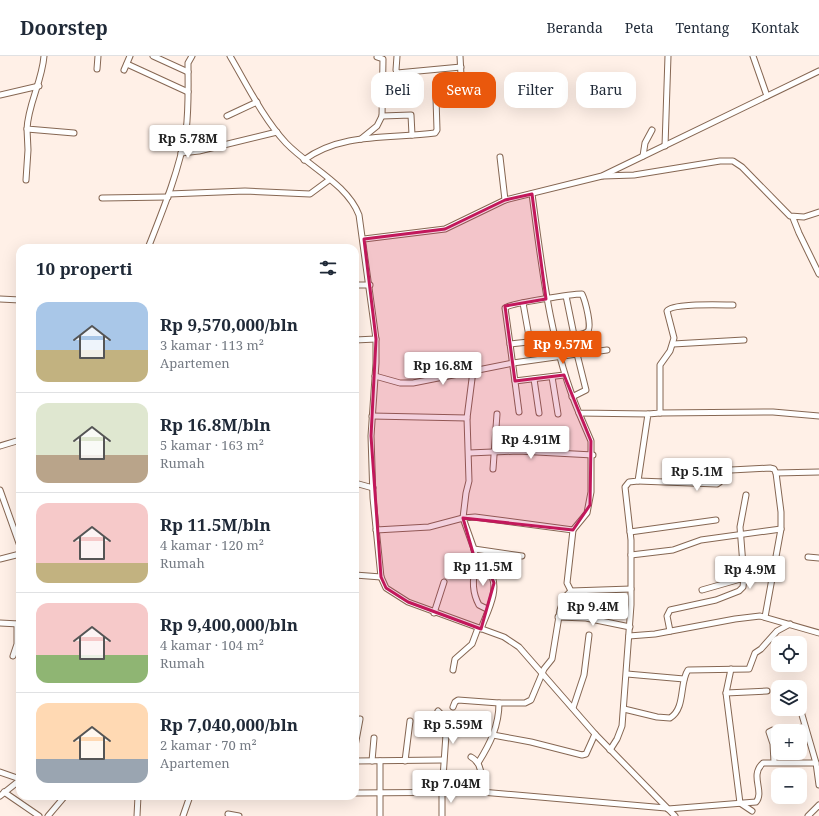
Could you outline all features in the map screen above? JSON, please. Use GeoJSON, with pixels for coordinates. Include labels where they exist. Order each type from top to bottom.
{"type":"FeatureCollection","features":[{"type":"Feature","properties":{"kind":"street"},"geometry":{"type":"LineString","coordinates":[[26,180],[28,116],[39,86],[44,56]]}},
{"type":"Feature","properties":{"kind":"street"},"geometry":{"type":"LineString","coordinates":[[97,69],[98,56]]}},
{"type":"Feature","properties":{"kind":"street"},"geometry":{"type":"LineString","coordinates":[[124,70],[130,56]]}},
{"type":"Feature","properties":{"kind":"street"},"geometry":{"type":"LineString","coordinates":[[153,56],[188,72]]}},
{"type":"Feature","properties":{"kind":"street"},"geometry":{"type":"LineString","coordinates":[[150,244],[168,195],[181,153],[187,118],[188,63],[192,56]]}},
{"type":"Feature","properties":{"kind":"street"},"geometry":{"type":"LineString","coordinates":[[230,56],[257,102],[277,132],[304,160],[344,192],[357,208],[364,239],[376,339],[372,416],[373,488],[381,576],[386,588],[408,602],[434,613],[504,637],[515,644],[531,659],[595,734],[675,816]]}},
{"type":"Feature","properties":{"kind":"street"},"geometry":{"type":"LineString","coordinates":[[361,139],[377,126],[382,116],[383,59],[377,56]]}},
{"type":"Feature","properties":{"kind":"street"},"geometry":{"type":"LineString","coordinates":[[397,56],[397,73],[461,67]]}},
{"type":"Feature","properties":{"kind":"street"},"geometry":{"type":"LineString","coordinates":[[304,160],[327,146],[361,139],[434,134],[437,132],[436,98],[438,96],[462,94],[460,56]]}},
{"type":"Feature","properties":{"kind":"street"},"geometry":{"type":"LineString","coordinates":[[665,146],[668,56]]}},
{"type":"Feature","properties":{"kind":"street"},"geometry":{"type":"LineString","coordinates":[[753,56],[767,96]]}},
{"type":"Feature","properties":{"kind":"street"},"geometry":{"type":"LineString","coordinates":[[127,64],[188,92]]}},
{"type":"Feature","properties":{"kind":"street"},"geometry":{"type":"LineString","coordinates":[[364,239],[445,229],[505,200],[602,176],[819,71]]}},
{"type":"Feature","properties":{"kind":"street"},"geometry":{"type":"LineString","coordinates":[[0,95],[39,86]]}},
{"type":"Feature","properties":{"kind":"street"},"geometry":{"type":"LineString","coordinates":[[227,116],[257,102]]}},
{"type":"Feature","properties":{"kind":"street"},"geometry":{"type":"LineString","coordinates":[[382,116],[411,114],[412,135]]}},
{"type":"Feature","properties":{"kind":"street"},"geometry":{"type":"LineString","coordinates":[[27,129],[74,133]]}},
{"type":"Feature","properties":{"kind":"street"},"geometry":{"type":"LineString","coordinates":[[643,156],[645,143],[652,130]]}},
{"type":"Feature","properties":{"kind":"street"},"geometry":{"type":"LineString","coordinates":[[181,153],[199,151],[277,132]]}},
{"type":"Feature","properties":{"kind":"street"},"geometry":{"type":"LineString","coordinates":[[500,157],[505,200]]}},
{"type":"Feature","properties":{"kind":"street"},"geometry":{"type":"LineString","coordinates":[[602,176],[634,175],[720,161],[734,161],[742,167],[785,212],[793,218],[819,274]]}},
{"type":"Feature","properties":{"kind":"street"},"geometry":{"type":"LineString","coordinates":[[102,198],[245,191],[310,194],[329,180]]}},
{"type":"Feature","properties":{"kind":"street"},"geometry":{"type":"LineString","coordinates":[[532,194],[546,299],[564,375],[579,413],[590,434],[593,455],[590,505],[583,519],[573,530],[567,583],[571,591]]}},
{"type":"Feature","properties":{"kind":"street"},"geometry":{"type":"LineString","coordinates":[[793,218],[804,217],[819,212]]}},
{"type":"Feature","properties":{"kind":"street"},"geometry":{"type":"LineString","coordinates":[[359,285],[370,285]]}},
{"type":"Feature","properties":{"kind":"street"},"geometry":{"type":"LineString","coordinates":[[519,412],[505,308],[522,303],[581,294],[584,297],[589,330],[587,332],[574,335]]}},
{"type":"Feature","properties":{"kind":"street"},"geometry":{"type":"LineString","coordinates":[[566,296],[577,354],[586,390],[572,396]]}},
{"type":"Feature","properties":{"kind":"street"},"geometry":{"type":"LineString","coordinates":[[0,300],[16,300]]}},
{"type":"Feature","properties":{"kind":"street"},"geometry":{"type":"LineString","coordinates":[[522,303],[530,342]]}},
{"type":"Feature","properties":{"kind":"street"},"geometry":{"type":"LineString","coordinates":[[660,413],[660,365],[673,344],[673,329],[667,316],[669,308],[681,306],[733,304]]}},
{"type":"Feature","properties":{"kind":"street"},"geometry":{"type":"LineString","coordinates":[[359,340],[376,339]]}},
{"type":"Feature","properties":{"kind":"street"},"geometry":{"type":"LineString","coordinates":[[510,344],[556,339]]}},
{"type":"Feature","properties":{"kind":"street"},"geometry":{"type":"LineString","coordinates":[[673,344],[744,340]]}},
{"type":"Feature","properties":{"kind":"street"},"geometry":{"type":"LineString","coordinates":[[375,376],[400,383],[413,383],[513,363],[607,350]]}},
{"type":"Feature","properties":{"kind":"street"},"geometry":{"type":"LineString","coordinates":[[473,371],[467,418],[469,481],[463,518],[474,549],[477,567],[474,574],[475,591],[479,605],[487,609]]}},
{"type":"Feature","properties":{"kind":"street"},"geometry":{"type":"LineString","coordinates":[[515,381],[564,375]]}},
{"type":"Feature","properties":{"kind":"street"},"geometry":{"type":"LineString","coordinates":[[552,377],[558,414]]}},
{"type":"Feature","properties":{"kind":"street"},"geometry":{"type":"LineString","coordinates":[[534,379],[539,413]]}},
{"type":"Feature","properties":{"kind":"street"},"geometry":{"type":"LineString","coordinates":[[579,413],[648,414],[773,412],[819,416]]}},
{"type":"Feature","properties":{"kind":"street"},"geometry":{"type":"LineString","coordinates":[[493,469],[497,414]]}},
{"type":"Feature","properties":{"kind":"street"},"geometry":{"type":"LineString","coordinates":[[638,481],[648,414]]}},
{"type":"Feature","properties":{"kind":"street"},"geometry":{"type":"LineString","coordinates":[[372,416],[467,418]]}},
{"type":"Feature","properties":{"kind":"street"},"geometry":{"type":"LineString","coordinates":[[0,446],[16,441]]}},
{"type":"Feature","properties":{"kind":"street"},"geometry":{"type":"LineString","coordinates":[[469,453],[494,451],[593,455]]}},
{"type":"Feature","properties":{"kind":"street"},"geometry":{"type":"LineString","coordinates":[[610,750],[620,734],[627,674],[630,626],[631,555],[625,487],[629,482],[720,484],[726,471],[774,469],[776,473],[781,512],[781,529],[765,616]]}},
{"type":"Feature","properties":{"kind":"street"},"geometry":{"type":"LineString","coordinates":[[776,473],[819,472]]}},
{"type":"Feature","properties":{"kind":"street"},"geometry":{"type":"LineString","coordinates":[[359,484],[373,488]]}},
{"type":"Feature","properties":{"kind":"street"},"geometry":{"type":"LineString","coordinates":[[0,490],[16,535]]}},
{"type":"Feature","properties":{"kind":"street"},"geometry":{"type":"LineString","coordinates":[[670,631],[667,616],[670,610],[704,603],[732,594],[743,587],[744,578],[740,517],[746,495]]}},
{"type":"Feature","properties":{"kind":"street"},"geometry":{"type":"LineString","coordinates":[[376,530],[429,527],[463,518],[483,518],[573,530]]}},
{"type":"Feature","properties":{"kind":"street"},"geometry":{"type":"LineString","coordinates":[[630,532],[716,520]]}},
{"type":"Feature","properties":{"kind":"street"},"geometry":{"type":"LineString","coordinates":[[631,555],[673,550],[701,540],[781,529]]}},
{"type":"Feature","properties":{"kind":"street"},"geometry":{"type":"LineString","coordinates":[[474,549],[522,556]]}},
{"type":"Feature","properties":{"kind":"street"},"geometry":{"type":"LineString","coordinates":[[0,559],[16,555]]}},
{"type":"Feature","properties":{"kind":"street"},"geometry":{"type":"LineString","coordinates":[[808,558],[819,558]]}},
{"type":"Feature","properties":{"kind":"street"},"geometry":{"type":"LineString","coordinates":[[453,670],[455,659],[472,644],[487,609],[494,587],[493,577],[488,571],[477,567]]}},
{"type":"Feature","properties":{"kind":"street"},"geometry":{"type":"LineString","coordinates":[[359,575],[381,576]]}},
{"type":"Feature","properties":{"kind":"street"},"geometry":{"type":"LineString","coordinates":[[702,590],[744,578]]}},
{"type":"Feature","properties":{"kind":"street"},"geometry":{"type":"LineString","coordinates":[[434,613],[444,582]]}},
{"type":"Feature","properties":{"kind":"street"},"geometry":{"type":"LineString","coordinates":[[453,707],[455,702],[458,700],[499,703],[530,702],[545,667],[552,659],[558,617],[564,598],[571,591],[631,590]]}},
{"type":"Feature","properties":{"kind":"street"},"geometry":{"type":"LineString","coordinates":[[629,636],[655,634],[735,619],[765,616],[819,633]]}},
{"type":"Feature","properties":{"kind":"street"},"geometry":{"type":"LineString","coordinates":[[558,617],[592,619],[630,626]]}},
{"type":"Feature","properties":{"kind":"street"},"geometry":{"type":"LineString","coordinates":[[0,622],[16,624]]}},
{"type":"Feature","properties":{"kind":"street"},"geometry":{"type":"LineString","coordinates":[[624,709],[657,717],[670,718],[676,713],[686,671],[690,669],[750,669],[755,653],[762,649],[777,632],[790,624]]}},
{"type":"Feature","properties":{"kind":"street"},"geometry":{"type":"LineString","coordinates":[[573,708],[584,675],[589,635]]}},
{"type":"Feature","properties":{"kind":"street"},"geometry":{"type":"LineString","coordinates":[[13,656],[16,647]]}},
{"type":"Feature","properties":{"kind":"street"},"geometry":{"type":"LineString","coordinates":[[731,669],[726,694],[740,803],[752,811]]}},
{"type":"Feature","properties":{"kind":"street"},"geometry":{"type":"LineString","coordinates":[[627,674],[684,679]]}},
{"type":"Feature","properties":{"kind":"street"},"geometry":{"type":"LineString","coordinates":[[726,694],[767,691]]}},
{"type":"Feature","properties":{"kind":"street"},"geometry":{"type":"LineString","coordinates":[[478,763],[493,735],[497,722],[499,703]]}},
{"type":"Feature","properties":{"kind":"street"},"geometry":{"type":"LineString","coordinates":[[438,711],[447,720],[443,760],[442,816]]}},
{"type":"Feature","properties":{"kind":"street"},"geometry":{"type":"LineString","coordinates":[[359,724],[360,719]]}},
{"type":"Feature","properties":{"kind":"street"},"geometry":{"type":"LineString","coordinates":[[405,761],[410,721]]}},
{"type":"Feature","properties":{"kind":"street"},"geometry":{"type":"LineString","coordinates":[[807,731],[816,763],[819,785]]}},
{"type":"Feature","properties":{"kind":"street"},"geometry":{"type":"LineString","coordinates":[[493,735],[584,755],[595,734]]}},
{"type":"Feature","properties":{"kind":"street"},"geometry":{"type":"LineString","coordinates":[[372,761],[374,738]]}},
{"type":"Feature","properties":{"kind":"street"},"geometry":{"type":"LineString","coordinates":[[472,758],[478,763],[481,769],[481,792]]}},
{"type":"Feature","properties":{"kind":"street"},"geometry":{"type":"LineString","coordinates":[[359,761],[443,760]]}},
{"type":"Feature","properties":{"kind":"street"},"geometry":{"type":"LineString","coordinates":[[380,761],[380,816]]}},
{"type":"Feature","properties":{"kind":"street"},"geometry":{"type":"LineString","coordinates":[[359,793],[379,791],[481,792],[667,808],[756,802],[760,795],[757,779],[758,770],[763,763],[816,763]]}},
{"type":"Feature","properties":{"kind":"street"},"geometry":{"type":"LineString","coordinates":[[0,772],[16,778]]}},
{"type":"Feature","properties":{"kind":"street"},"geometry":{"type":"LineString","coordinates":[[16,783],[2,794],[39,816]]}},
{"type":"Feature","properties":{"kind":"street"},"geometry":{"type":"LineString","coordinates":[[48,816],[62,800]]}},
{"type":"Feature","properties":{"kind":"street"},"geometry":{"type":"LineString","coordinates":[[137,816],[138,800]]}},
{"type":"Feature","properties":{"kind":"street"},"geometry":{"type":"LineString","coordinates":[[183,816],[189,800]]}},
{"type":"Feature","properties":{"kind":"street"},"geometry":{"type":"LineString","coordinates":[[808,816],[819,805]]}},
{"type":"Feature","properties":{"kind":"street"},"geometry":{"type":"LineString","coordinates":[[228,814],[239,816]]}},
{"type":"Feature","properties":{"kind":"highlighted area"},"geometry":{"type":"Polygon","coordinates":[[[532,194],[546,299],[505,306],[515,381],[564,375],[591,441],[590,505],[573,530],[463,518],[477,567],[490,573],[494,583],[481,629],[408,602],[386,588],[381,577],[371,436],[376,339],[364,239],[445,229],[505,200],[532,194]]]}}]}
